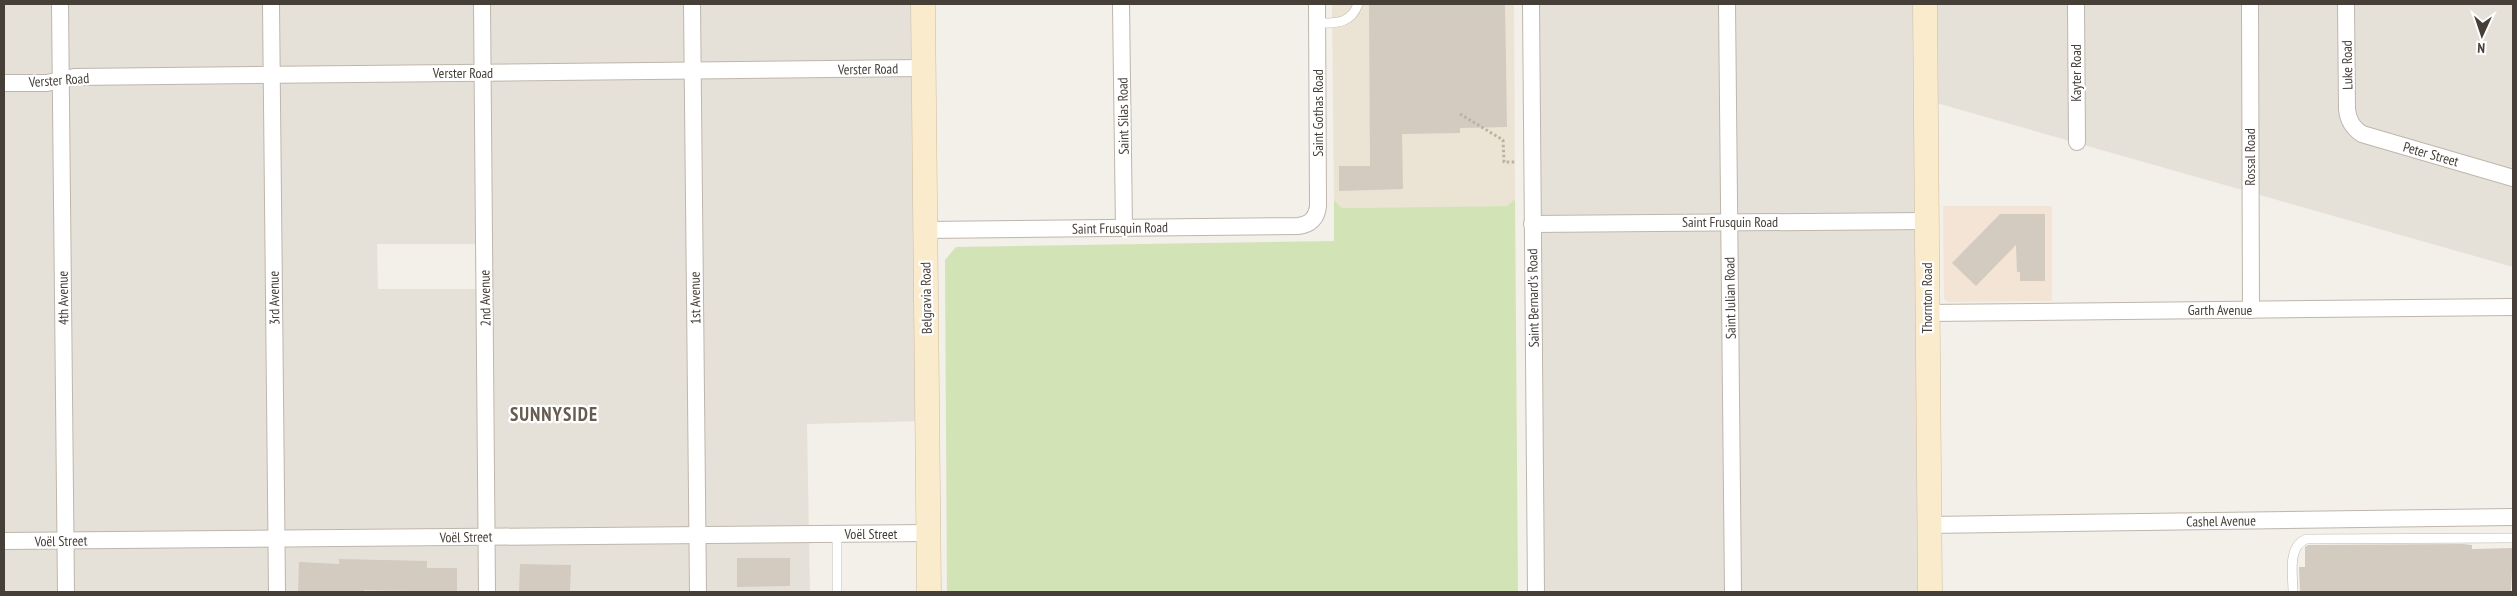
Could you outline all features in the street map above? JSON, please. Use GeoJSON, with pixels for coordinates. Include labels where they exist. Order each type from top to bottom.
{"type":"FeatureCollection","features":[{"type":"Feature","properties":{"kind":"street","name":"4th Avenue"},"geometry":{"type":"LineString","coordinates":[[60,4],[66,592]]}},
{"type":"Feature","properties":{"kind":"street","name":"3rd Avenue"},"geometry":{"type":"LineString","coordinates":[[271,4],[277,592]]}},
{"type":"Feature","properties":{"kind":"street","name":"2nd Avenue"},"geometry":{"type":"LineString","coordinates":[[482,4],[487,592]]}},
{"type":"Feature","properties":{"kind":"street","name":"1st Avenue"},"geometry":{"type":"LineString","coordinates":[[692,4],[698,592]]}},
{"type":"Feature","properties":{"kind":"street","name":"Belgravia Road"},"geometry":{"type":"LineString","coordinates":[[923,4],[930,592]]}},
{"type":"Feature","properties":{"kind":"street","name":"Saint Silas Road"},"geometry":{"type":"LineString","coordinates":[[1121,4],[1124,228]]}},
{"type":"Feature","properties":{"kind":"street","name":"Saint Gothas Road"},"geometry":{"type":"LineString","coordinates":[[1312,220],[1318,206],[1317,4]]}},
{"type":"Feature","properties":{"kind":"street","name":"Saint Bernard's Road"},"geometry":{"type":"LineString","coordinates":[[1531,4],[1536,592]]}},
{"type":"Feature","properties":{"kind":"street","name":"Saint Julian Road"},"geometry":{"type":"LineString","coordinates":[[1727,4],[1732,592]]}},
{"type":"Feature","properties":{"kind":"street","name":"Thornton Road"},"geometry":{"type":"LineString","coordinates":[[1925,4],[1930,592]]}},
{"type":"Feature","properties":{"kind":"street","name":"Kayter Road"},"geometry":{"type":"LineString","coordinates":[[2076,4],[2077,142]]}},
{"type":"Feature","properties":{"kind":"street","name":"Rossal Road"},"geometry":{"type":"LineString","coordinates":[[2250,4],[2251,310]]}},
{"type":"Feature","properties":{"kind":"street","name":"Luke Road"},"geometry":{"type":"LineString","coordinates":[[2346,4],[2347,109],[2351,124]]}},
{"type":"Feature","properties":{"kind":"street","name":"Verster Road"},"geometry":{"type":"LineString","coordinates":[[4,83],[47,83],[74,77],[923,68]]}},
{"type":"Feature","properties":{"kind":"street","name":"Peter Street"},"geometry":{"type":"LineString","coordinates":[[2351,124],[2362,134],[2513,178]]}},
{"type":"Feature","properties":{"kind":"street","name":"Saint Frusquin Road"},"geometry":{"type":"LineString","coordinates":[[925,230],[1298,226],[1312,220]]}},
{"type":"Feature","properties":{"kind":"street","name":"Saint Frusquin Road"},"geometry":{"type":"LineString","coordinates":[[1532,224],[1927,221]]}},
{"type":"Feature","properties":{"kind":"street","name":"Garth Avenue"},"geometry":{"type":"LineString","coordinates":[[1927,312],[2513,308]]}},
{"type":"Feature","properties":{"kind":"street","name":"Cashel Avenue"},"geometry":{"type":"LineString","coordinates":[[1929,525],[2513,517]]}},
{"type":"Feature","properties":{"kind":"street","name":"Voël Street"},"geometry":{"type":"LineString","coordinates":[[4,541],[928,533]]}},
{"type":"Feature","properties":{"kind":"lane"},"geometry":{"type":"LineString","coordinates":[[1318,23],[1341,23],[1352,15],[1358,4]]}},
{"type":"Feature","properties":{"kind":"lane"},"geometry":{"type":"LineString","coordinates":[[836,534],[837,592]]}},
{"type":"Feature","properties":{"kind":"lane"},"geometry":{"type":"LineString","coordinates":[[2293,592],[2293,554],[2298,544],[2306,539],[2513,538]]}},
{"type":"Feature","properties":{"kind":"path"},"geometry":{"type":"LineString","coordinates":[[1460,114],[1504,140],[1504,162],[1519,162]]}},
{"type":"Feature","properties":{"kind":"shaded area"},"geometry":{"type":"Polygon","coordinates":[[[4,4],[921,4],[925,421],[807,424],[810,592],[4,592],[4,4]],[[377,244],[378,289],[483,289],[483,244],[377,244]]]}},
{"type":"Feature","properties":{"kind":"shaded area"},"geometry":{"type":"Polygon","coordinates":[[[1332,4],[1514,4],[1515,199],[1507,206],[1342,208],[1334,200],[1332,4]]]}},
{"type":"Feature","properties":{"kind":"shaded area"},"geometry":{"type":"Polygon","coordinates":[[[1532,4],[2513,4],[2513,267],[1926,100],[1929,592],[1537,592],[1532,4]]]}},
{"type":"Feature","properties":{"kind":"shaded area"},"geometry":{"type":"Polygon","coordinates":[[[1943,206],[2052,206],[2052,301],[1948,302],[1944,299],[1943,206]]]}},
{"type":"Feature","properties":{"kind":"green space"},"geometry":{"type":"Polygon","coordinates":[[[1515,199],[1518,592],[947,592],[945,260],[956,247],[1334,241],[1334,200],[1342,208],[1507,206],[1515,199]]]}},
{"type":"Feature","properties":{"kind":"building"},"geometry":{"type":"Polygon","coordinates":[[[1369,4],[1505,4],[1507,127],[1460,128],[1460,133],[1402,134],[1403,189],[1339,191],[1339,166],[1370,166],[1369,4]]]}},
{"type":"Feature","properties":{"kind":"building"},"geometry":{"type":"Polygon","coordinates":[[[2000,214],[2045,214],[2045,281],[2020,281],[2020,272],[2017,272],[2016,245],[1976,286],[1952,263],[2000,214]]]}},
{"type":"Feature","properties":{"kind":"building"},"geometry":{"type":"Polygon","coordinates":[[[2463,544],[2472,545],[2472,549],[2513,548],[2511,592],[2300,592],[2299,567],[2305,567],[2305,547],[2308,545],[2463,544]]]}},
{"type":"Feature","properties":{"kind":"building"},"geometry":{"type":"Polygon","coordinates":[[[737,558],[790,558],[790,586],[737,587],[737,558]]]}},
{"type":"Feature","properties":{"kind":"building"},"geometry":{"type":"Polygon","coordinates":[[[339,559],[427,561],[427,568],[457,568],[457,592],[364,590],[364,592],[298,592],[299,562],[339,564],[339,559]]]}},
{"type":"Feature","properties":{"kind":"building"},"geometry":{"type":"Polygon","coordinates":[[[520,564],[571,565],[570,592],[519,592],[520,564]]]}},
{"type":"Feature","properties":{"kind":"district","name":"SUNNYSIDE"},"geometry":{"type":"Point","coordinates":[554,414]}}]}
